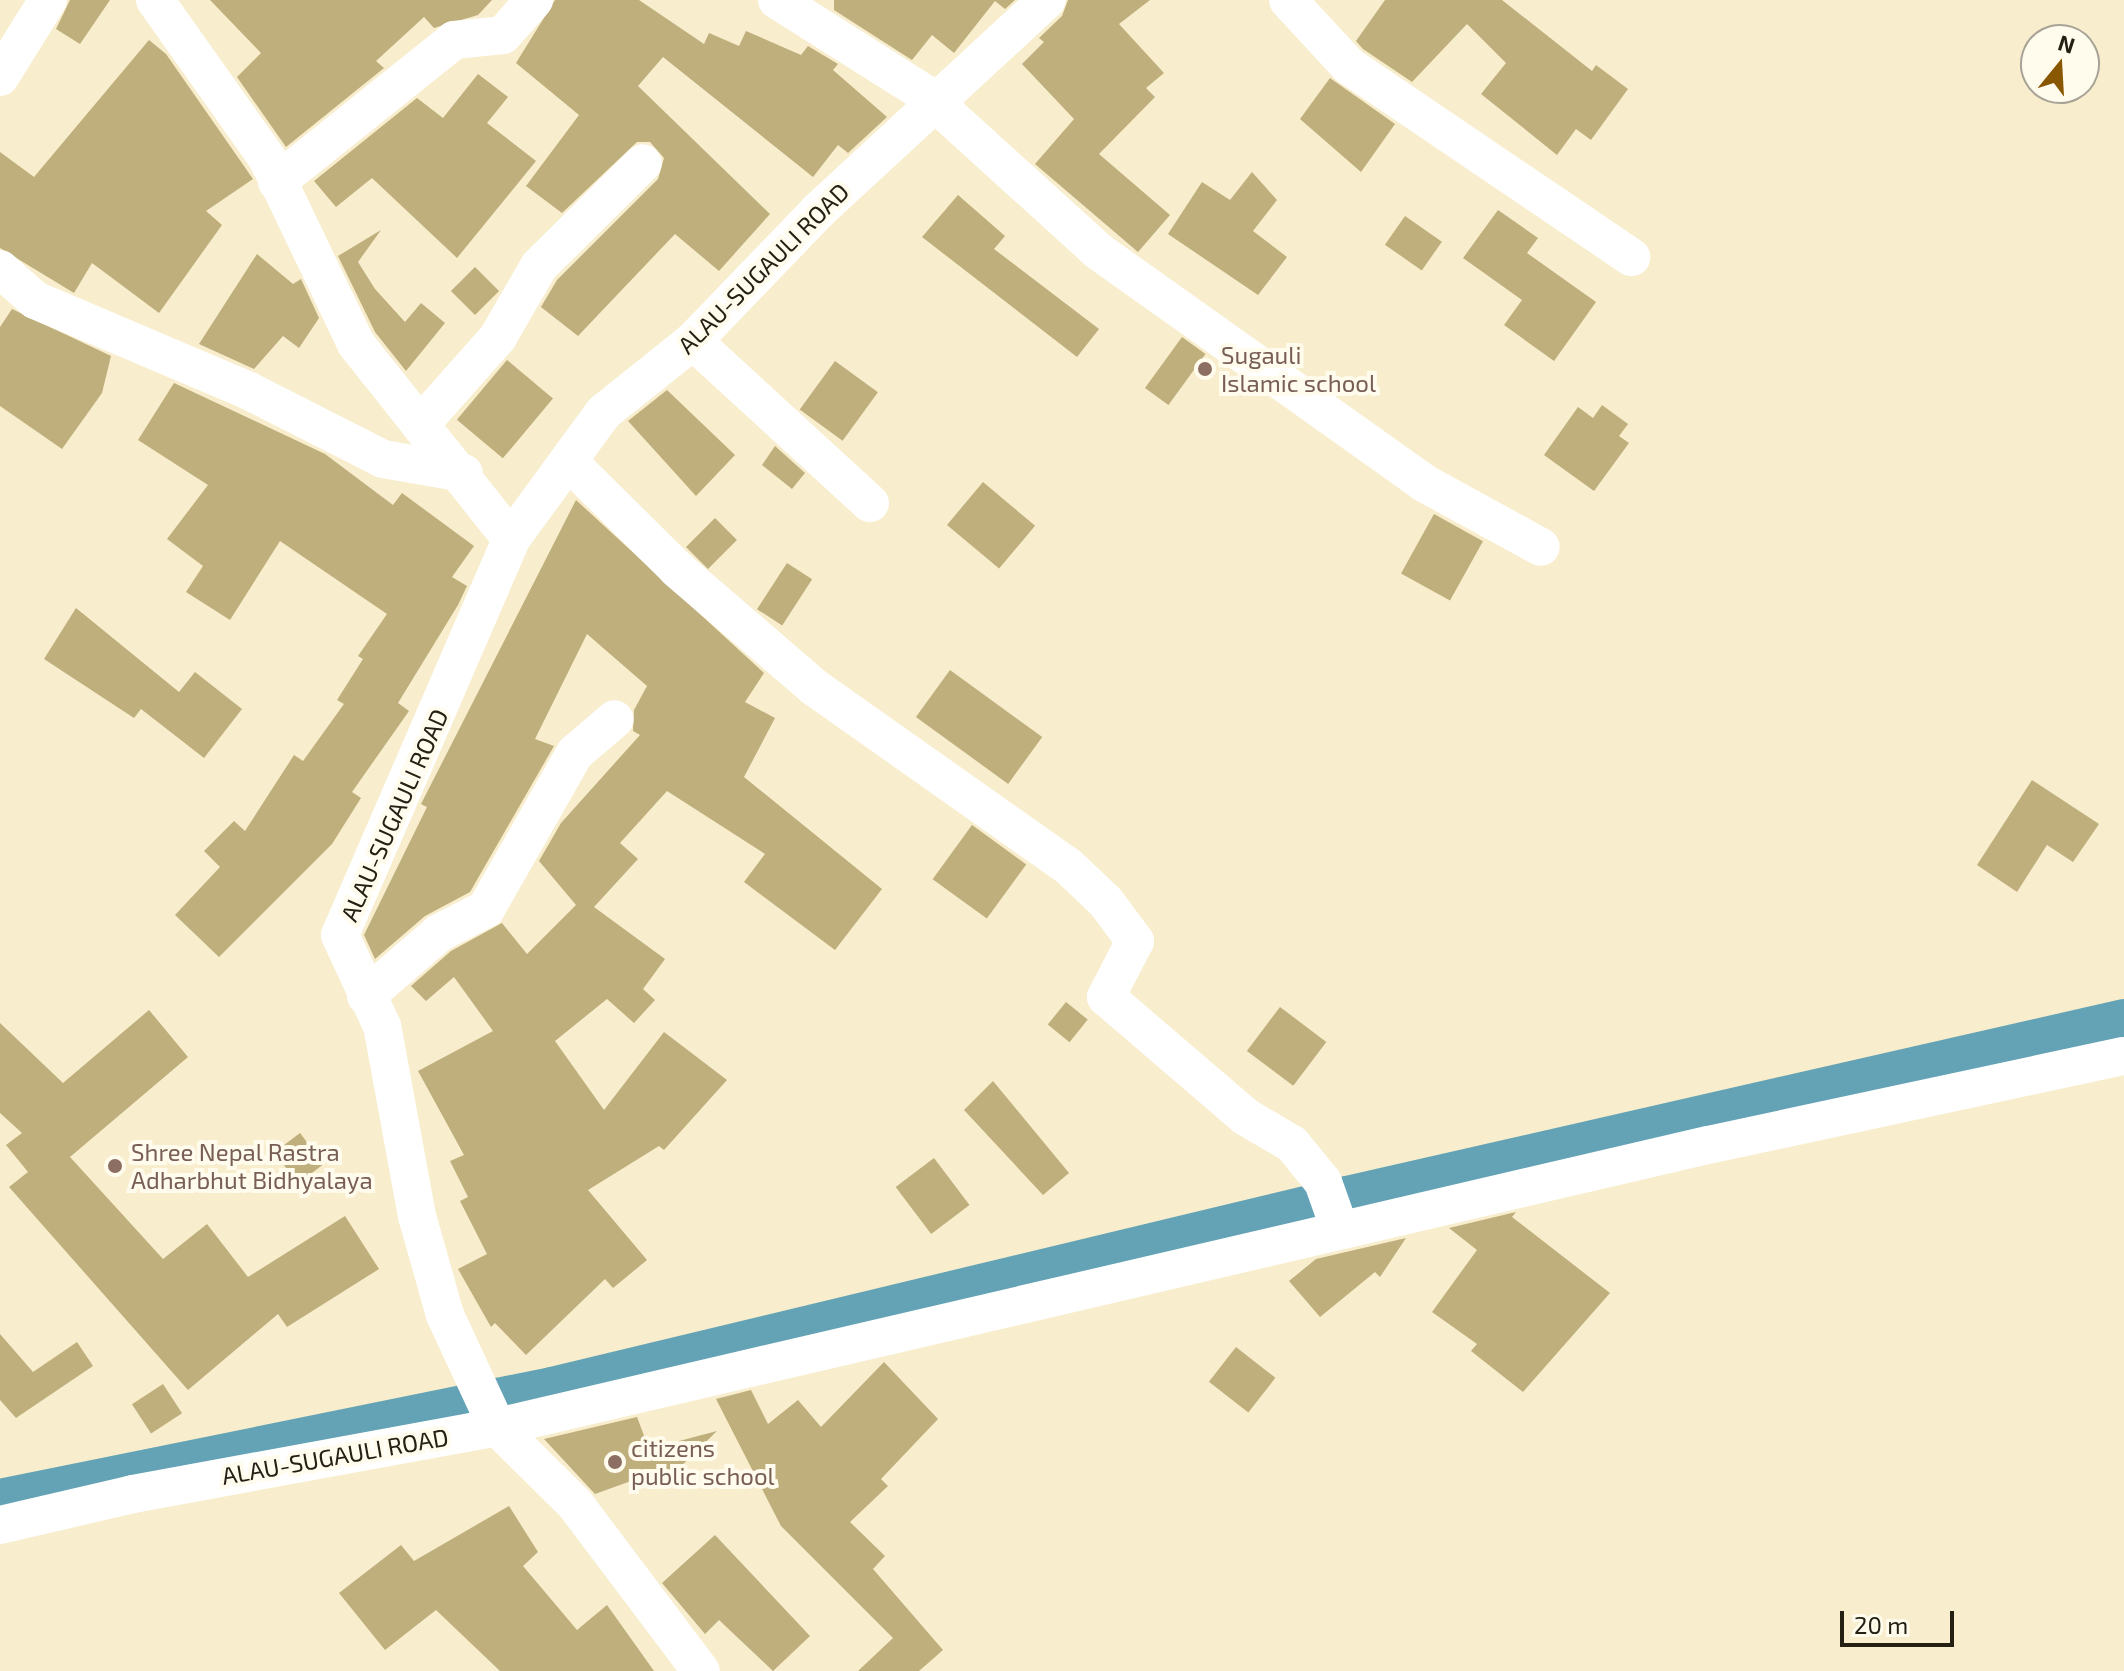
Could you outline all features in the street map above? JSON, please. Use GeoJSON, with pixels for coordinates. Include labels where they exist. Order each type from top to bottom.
{"type":"FeatureCollection","features":[{"type":"Feature","properties":{"kind":"street"},"geometry":{"type":"LineString","coordinates":[[0,77],[48,0]]}},
{"type":"Feature","properties":{"kind":"street"},"geometry":{"type":"LineString","coordinates":[[155,0],[277,182],[356,344],[420,425],[464,473],[511,539]]}},
{"type":"Feature","properties":{"kind":"street"},"geometry":{"type":"LineString","coordinates":[[277,182],[454,40],[503,35],[534,0]]}},
{"type":"Feature","properties":{"kind":"street"},"geometry":{"type":"LineString","coordinates":[[777,0],[935,102],[1098,251],[1424,483],[1541,547]]}},
{"type":"Feature","properties":{"kind":"street","name":"ALAU-SUGAULI ROAD"},"geometry":{"type":"LineString","coordinates":[[0,1525],[489,1410],[445,1315],[425,1244],[382,1026],[340,935],[511,539],[604,412],[693,341],[818,211],[1047,0]]}},
{"type":"Feature","properties":{"kind":"street"},"geometry":{"type":"LineString","coordinates":[[1288,0],[1349,66],[1631,257]]}},
{"type":"Feature","properties":{"kind":"street"},"geometry":{"type":"LineString","coordinates":[[420,425],[498,337],[539,266],[643,163]]}},
{"type":"Feature","properties":{"kind":"street"},"geometry":{"type":"LineString","coordinates":[[0,269],[35,300],[249,391],[383,459],[464,473]]}},
{"type":"Feature","properties":{"kind":"street"},"geometry":{"type":"LineString","coordinates":[[693,341],[870,503]]}},
{"type":"Feature","properties":{"kind":"street"},"geometry":{"type":"LineString","coordinates":[[568,461],[677,569],[814,687],[1068,866],[1106,902],[1135,941],[1106,997],[1246,1117],[1292,1144],[1323,1182],[1340,1230]]}},
{"type":"Feature","properties":{"kind":"street"},"geometry":{"type":"LineString","coordinates":[[366,996],[439,933],[486,909],[575,753],[615,719]]}},
{"type":"Feature","properties":{"kind":"street"},"geometry":{"type":"LineString","coordinates":[[489,1410],[1340,1230],[2124,1056]]}},
{"type":"Feature","properties":{"kind":"street"},"geometry":{"type":"LineString","coordinates":[[489,1410],[575,1504],[701,1671]]}},
{"type":"Feature","properties":{"kind":"building"},"geometry":{"type":"Polygon","coordinates":[[[70,0],[110,0],[80,44],[56,29],[70,0]]]}},
{"type":"Feature","properties":{"kind":"building"},"geometry":{"type":"Polygon","coordinates":[[[210,0],[492,0],[478,15],[434,28],[424,17],[376,61],[384,68],[286,147],[237,77],[261,53],[210,0]]]}},
{"type":"Feature","properties":{"kind":"building"},"geometry":{"type":"Polygon","coordinates":[[[555,0],[639,0],[704,44],[709,33],[739,46],[746,31],[801,55],[808,46],[838,64],[833,70],[887,117],[848,153],[838,145],[813,177],[663,57],[638,86],[770,214],[719,271],[675,234],[578,336],[541,307],[557,280],[658,179],[664,158],[650,142],[637,142],[562,213],[526,186],[579,115],[516,63],[555,0]]]}},
{"type":"Feature","properties":{"kind":"building"},"geometry":{"type":"Polygon","coordinates":[[[834,0],[1015,0],[1005,9],[995,1],[954,53],[932,35],[912,60],[834,10],[834,0]]]}},
{"type":"Feature","properties":{"kind":"building"},"geometry":{"type":"Polygon","coordinates":[[[1068,0],[1150,0],[1119,24],[1164,73],[1146,88],[1155,97],[1099,154],[1170,215],[1138,252],[1035,164],[1074,119],[1022,64],[1044,42],[1039,38],[1062,16],[1068,0]]]}},
{"type":"Feature","properties":{"kind":"building"},"geometry":{"type":"Polygon","coordinates":[[[1385,0],[1502,0],[1592,71],[1596,65],[1628,89],[1591,140],[1576,129],[1557,155],[1481,94],[1506,63],[1467,24],[1412,82],[1363,49],[1356,41],[1385,0]]]}},
{"type":"Feature","properties":{"kind":"building"},"geometry":{"type":"Polygon","coordinates":[[[149,40],[166,54],[253,179],[206,211],[222,225],[159,313],[92,263],[74,293],[0,248],[0,152],[34,177],[149,40]]]}},
{"type":"Feature","properties":{"kind":"building"},"geometry":{"type":"Polygon","coordinates":[[[478,74],[508,97],[487,123],[536,161],[457,258],[372,178],[336,207],[314,181],[417,98],[443,118],[478,74]]]}},
{"type":"Feature","properties":{"kind":"building"},"geometry":{"type":"Polygon","coordinates":[[[1330,78],[1395,124],[1361,172],[1300,119],[1330,78]]]}},
{"type":"Feature","properties":{"kind":"building"},"geometry":{"type":"Polygon","coordinates":[[[1252,172],[1277,200],[1253,231],[1287,257],[1258,295],[1168,234],[1202,182],[1230,200],[1252,172]]]}},
{"type":"Feature","properties":{"kind":"building"},"geometry":{"type":"Polygon","coordinates":[[[958,195],[1005,236],[994,249],[1099,329],[1077,357],[922,237],[958,195]]]}},
{"type":"Feature","properties":{"kind":"building"},"geometry":{"type":"Polygon","coordinates":[[[1498,210],[1538,238],[1527,253],[1596,302],[1554,361],[1504,325],[1522,300],[1463,258],[1498,210]]]}},
{"type":"Feature","properties":{"kind":"building"},"geometry":{"type":"Polygon","coordinates":[[[1405,216],[1442,242],[1422,270],[1385,245],[1405,216]]]}},
{"type":"Feature","properties":{"kind":"building"},"geometry":{"type":"Polygon","coordinates":[[[381,230],[358,262],[375,289],[405,322],[421,303],[445,323],[406,371],[375,332],[338,256],[381,230]]]}},
{"type":"Feature","properties":{"kind":"building"},"geometry":{"type":"Polygon","coordinates":[[[257,254],[293,284],[301,279],[319,318],[299,348],[283,336],[254,369],[199,344],[257,254]]]}},
{"type":"Feature","properties":{"kind":"building"},"geometry":{"type":"Polygon","coordinates":[[[475,267],[499,291],[475,315],[451,291],[475,267]]]}},
{"type":"Feature","properties":{"kind":"building"},"geometry":{"type":"Polygon","coordinates":[[[12,309],[111,356],[102,393],[62,449],[0,406],[0,327],[12,309]]]}},
{"type":"Feature","properties":{"kind":"building"},"geometry":{"type":"Polygon","coordinates":[[[1182,337],[1205,354],[1168,405],[1145,388],[1182,337]]]}},
{"type":"Feature","properties":{"kind":"building"},"geometry":{"type":"Polygon","coordinates":[[[507,360],[553,399],[503,458],[457,420],[507,360]]]}},
{"type":"Feature","properties":{"kind":"building"},"geometry":{"type":"Polygon","coordinates":[[[835,361],[878,392],[843,441],[800,410],[835,361]]]}},
{"type":"Feature","properties":{"kind":"building"},"geometry":{"type":"Polygon","coordinates":[[[174,383],[325,454],[393,505],[402,493],[474,546],[452,577],[467,586],[458,605],[398,703],[409,711],[352,792],[361,798],[332,844],[219,957],[175,915],[220,867],[204,851],[234,821],[245,831],[294,755],[303,761],[344,704],[337,700],[363,659],[358,656],[387,614],[280,541],[230,620],[186,592],[203,566],[167,539],[208,485],[138,440],[174,383]]]}},
{"type":"Feature","properties":{"kind":"building"},"geometry":{"type":"Polygon","coordinates":[[[667,390],[735,455],[696,496],[628,421],[667,390]]]}},
{"type":"Feature","properties":{"kind":"building"},"geometry":{"type":"Polygon","coordinates":[[[1602,405],[1628,424],[1619,436],[1629,443],[1594,491],[1544,455],[1578,407],[1593,418],[1602,405]]]}},
{"type":"Feature","properties":{"kind":"building"},"geometry":{"type":"Polygon","coordinates":[[[775,446],[805,473],[792,489],[762,465],[775,446]]]}},
{"type":"Feature","properties":{"kind":"building"},"geometry":{"type":"Polygon","coordinates":[[[983,482],[1035,526],[999,569],[947,525],[983,482]]]}},
{"type":"Feature","properties":{"kind":"building"},"geometry":{"type":"Polygon","coordinates":[[[576,500],[764,673],[745,702],[775,718],[744,777],[882,889],[835,950],[744,882],[765,854],[667,791],[620,843],[638,859],[594,907],[665,959],[643,989],[655,1000],[634,1023],[607,999],[555,1041],[604,1110],[664,1032],[727,1080],[664,1150],[659,1146],[588,1190],[647,1260],[613,1288],[605,1279],[526,1355],[495,1323],[491,1327],[458,1269],[487,1254],[460,1201],[468,1197],[450,1161],[464,1155],[418,1071],[493,1031],[454,977],[426,1001],[411,986],[451,951],[502,923],[527,954],[576,905],[539,861],[561,823],[640,735],[633,731],[634,710],[647,686],[587,634],[535,739],[554,746],[470,892],[425,916],[375,959],[364,935],[427,807],[421,804],[576,500]]]}},
{"type":"Feature","properties":{"kind":"building"},"geometry":{"type":"Polygon","coordinates":[[[1434,514],[1483,541],[1450,601],[1401,573],[1434,514]]]}},
{"type":"Feature","properties":{"kind":"building"},"geometry":{"type":"Polygon","coordinates":[[[715,518],[737,540],[708,569],[686,547],[715,518]]]}},
{"type":"Feature","properties":{"kind":"building"},"geometry":{"type":"Polygon","coordinates":[[[787,563],[812,579],[782,625],[757,609],[787,563]]]}},
{"type":"Feature","properties":{"kind":"building"},"geometry":{"type":"Polygon","coordinates":[[[76,608],[179,692],[195,672],[242,709],[204,758],[141,709],[134,718],[44,659],[76,608]]]}},
{"type":"Feature","properties":{"kind":"building"},"geometry":{"type":"Polygon","coordinates":[[[950,670],[1042,737],[1008,784],[916,717],[950,670]]]}},
{"type":"Feature","properties":{"kind":"building"},"geometry":{"type":"Polygon","coordinates":[[[2032,780],[2099,824],[2073,862],[2047,845],[2017,892],[1977,865],[2032,780]]]}},
{"type":"Feature","properties":{"kind":"building"},"geometry":{"type":"Polygon","coordinates":[[[972,825],[1026,864],[987,919],[933,879],[972,825]]]}},
{"type":"Feature","properties":{"kind":"building"},"geometry":{"type":"Polygon","coordinates":[[[1066,1002],[1088,1020],[1070,1042],[1048,1025],[1066,1002]]]}},
{"type":"Feature","properties":{"kind":"building"},"geometry":{"type":"Polygon","coordinates":[[[1280,1007],[1326,1042],[1293,1086],[1247,1051],[1280,1007]]]}},
{"type":"Feature","properties":{"kind":"building"},"geometry":{"type":"Polygon","coordinates":[[[149,1010],[188,1057],[70,1157],[163,1259],[207,1224],[248,1277],[345,1216],[379,1269],[287,1327],[278,1314],[188,1390],[9,1187],[28,1172],[6,1145],[22,1133],[0,1113],[0,1023],[63,1083],[149,1010]]]}},
{"type":"Feature","properties":{"kind":"building"},"geometry":{"type":"Polygon","coordinates":[[[993,1081],[1069,1173],[1043,1195],[964,1110],[993,1081]]]}},
{"type":"Feature","properties":{"kind":"building"},"geometry":{"type":"Polygon","coordinates":[[[300,1133],[323,1164],[298,1183],[274,1152],[300,1133]]]}},
{"type":"Feature","properties":{"kind":"building"},"geometry":{"type":"Polygon","coordinates":[[[934,1158],[970,1205],[931,1234],[896,1187],[934,1158]]]}},
{"type":"Feature","properties":{"kind":"building"},"geometry":{"type":"Polygon","coordinates":[[[1516,1212],[1512,1217],[1610,1293],[1523,1392],[1471,1351],[1477,1344],[1432,1312],[1477,1250],[1449,1228],[1516,1212]]]}},
{"type":"Feature","properties":{"kind":"building"},"geometry":{"type":"Polygon","coordinates":[[[1406,1238],[1380,1277],[1375,1272],[1320,1317],[1289,1281],[1316,1259],[1406,1238]]]}},
{"type":"Feature","properties":{"kind":"building"},"geometry":{"type":"Polygon","coordinates":[[[0,1334],[33,1372],[77,1342],[93,1366],[16,1418],[0,1400],[0,1334]]]}},
{"type":"Feature","properties":{"kind":"building"},"geometry":{"type":"Polygon","coordinates":[[[1236,1347],[1275,1378],[1248,1412],[1209,1382],[1236,1347]]]}},
{"type":"Feature","properties":{"kind":"building"},"geometry":{"type":"Polygon","coordinates":[[[884,1362],[938,1419],[881,1479],[888,1486],[850,1522],[885,1556],[873,1569],[943,1650],[919,1671],[858,1671],[893,1638],[781,1526],[716,1399],[751,1390],[768,1424],[798,1400],[821,1427],[884,1362]]]}},
{"type":"Feature","properties":{"kind":"building"},"geometry":{"type":"Polygon","coordinates":[[[163,1384],[182,1413],[151,1434],[132,1404],[163,1384]]]}},
{"type":"Feature","properties":{"kind":"building"},"geometry":{"type":"Polygon","coordinates":[[[637,1417],[649,1449],[717,1431],[666,1481],[656,1472],[595,1494],[544,1439],[637,1417]]]}},
{"type":"Feature","properties":{"kind":"building"},"geometry":{"type":"Polygon","coordinates":[[[509,1506],[538,1552],[523,1566],[577,1630],[607,1605],[654,1671],[500,1671],[436,1610],[385,1650],[339,1593],[401,1545],[414,1561],[509,1506]]]}},
{"type":"Feature","properties":{"kind":"building"},"geometry":{"type":"Polygon","coordinates":[[[715,1535],[810,1636],[773,1671],[719,1620],[705,1634],[662,1583],[715,1535]]]}},
{"type":"Feature","properties":{"kind":"waterway"},"geometry":{"type":"LineString","coordinates":[[0,1499],[552,1387],[1347,1196],[2124,1019]]}},
{"type":"Feature","properties":{"kind":"place","name":"Sugauli Islamic school"},"geometry":{"type":"Point","coordinates":[1205,369]}},
{"type":"Feature","properties":{"kind":"place","name":"Shree Nepal Rastra Adharbhut Bidhyalaya"},"geometry":{"type":"Point","coordinates":[115,1166]}},
{"type":"Feature","properties":{"kind":"place","name":"citizens public school"},"geometry":{"type":"Point","coordinates":[615,1462]}}]}
